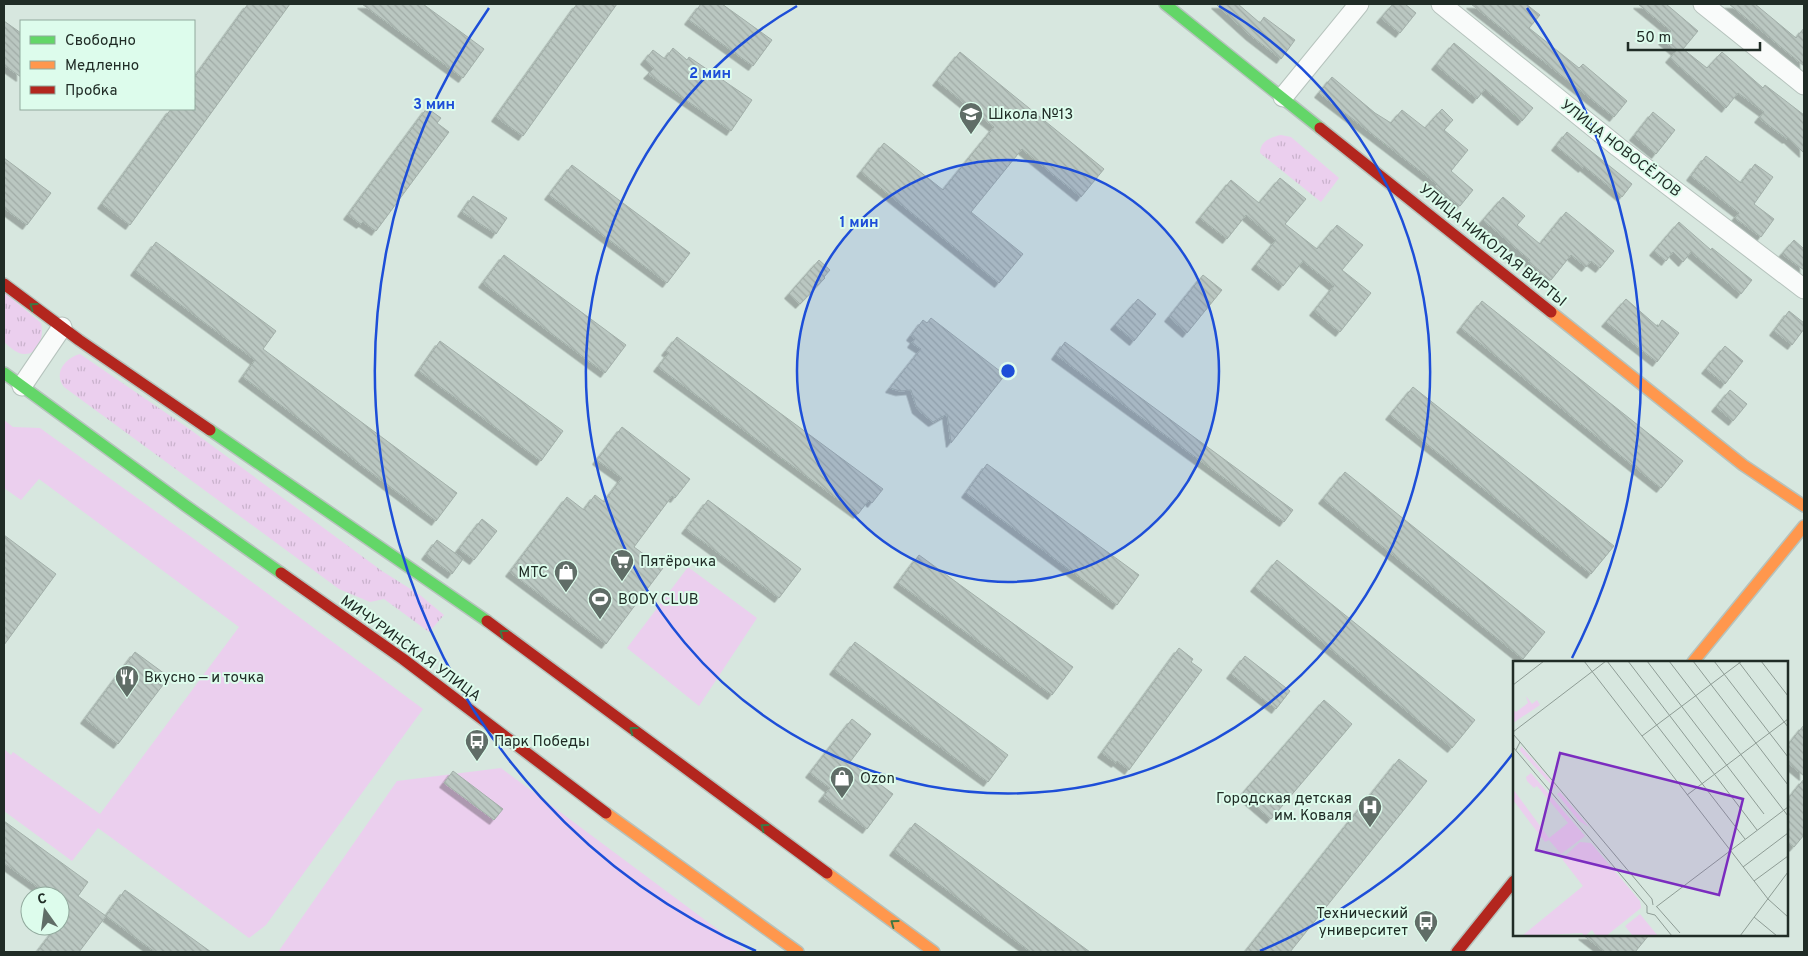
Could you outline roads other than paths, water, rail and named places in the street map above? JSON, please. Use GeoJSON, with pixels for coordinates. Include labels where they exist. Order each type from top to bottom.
{"type":"FeatureCollection","features":[{"type":"Feature","properties":{"kind":"street","name":"УЛИЦА НИКОЛАЯ ВИРТЫ"},"geometry":{"type":"LineString","coordinates":[[1165,4],[1743,465],[1804,506]]}},
{"type":"Feature","properties":{"kind":"street"},"geometry":{"type":"LineString","coordinates":[[1283,97],[1359,4]]}},
{"type":"Feature","properties":{"kind":"street","name":"УЛИЦА НОВОСЁЛОВ"},"geometry":{"type":"LineString","coordinates":[[1441,4],[1618,147],[1804,289]]}},
{"type":"Feature","properties":{"kind":"street"},"geometry":{"type":"LineString","coordinates":[[1704,4],[1804,85]]}},
{"type":"Feature","properties":{"kind":"street"},"geometry":{"type":"LineString","coordinates":[[4,284],[62,327],[457,599],[934,952]]}},
{"type":"Feature","properties":{"kind":"street"},"geometry":{"type":"LineString","coordinates":[[22,386],[62,327]]}},
{"type":"Feature","properties":{"kind":"street","name":"МИЧУРИНСКАЯ УЛИЦА"},"geometry":{"type":"LineString","coordinates":[[4,372],[186,506],[403,659],[624,826],[798,952]]}},
{"type":"Feature","properties":{"kind":"street"},"geometry":{"type":"LineString","coordinates":[[1694,661],[1804,526]]}},
{"type":"Feature","properties":{"kind":"street"},"geometry":{"type":"LineString","coordinates":[[1457,952],[1513,882]]}},
{"type":"Feature","properties":{"kind":"place","name":"Школа №13"},"geometry":{"type":"Point","coordinates":[971,135]}},
{"type":"Feature","properties":{"kind":"place","name":"Пятёрочка"},"geometry":{"type":"Point","coordinates":[622,582]}},
{"type":"Feature","properties":{"kind":"place","name":"МТС"},"geometry":{"type":"Point","coordinates":[566,593]}},
{"type":"Feature","properties":{"kind":"place","name":"BODY CLUB"},"geometry":{"type":"Point","coordinates":[600,620]}},
{"type":"Feature","properties":{"kind":"place","name":"Вкусно — и точка"},"geometry":{"type":"Point","coordinates":[127,698]}},
{"type":"Feature","properties":{"kind":"place","name":"Парк Победы"},"geometry":{"type":"Point","coordinates":[477,762]}},
{"type":"Feature","properties":{"kind":"place","name":"Ozon"},"geometry":{"type":"Point","coordinates":[842,799]}},
{"type":"Feature","properties":{"kind":"place","name":"Городская детская им. Коваля"},"geometry":{"type":"Point","coordinates":[1370,828]}},
{"type":"Feature","properties":{"kind":"place","name":"Технический университет"},"geometry":{"type":"Point","coordinates":[1426,943]}}]}
